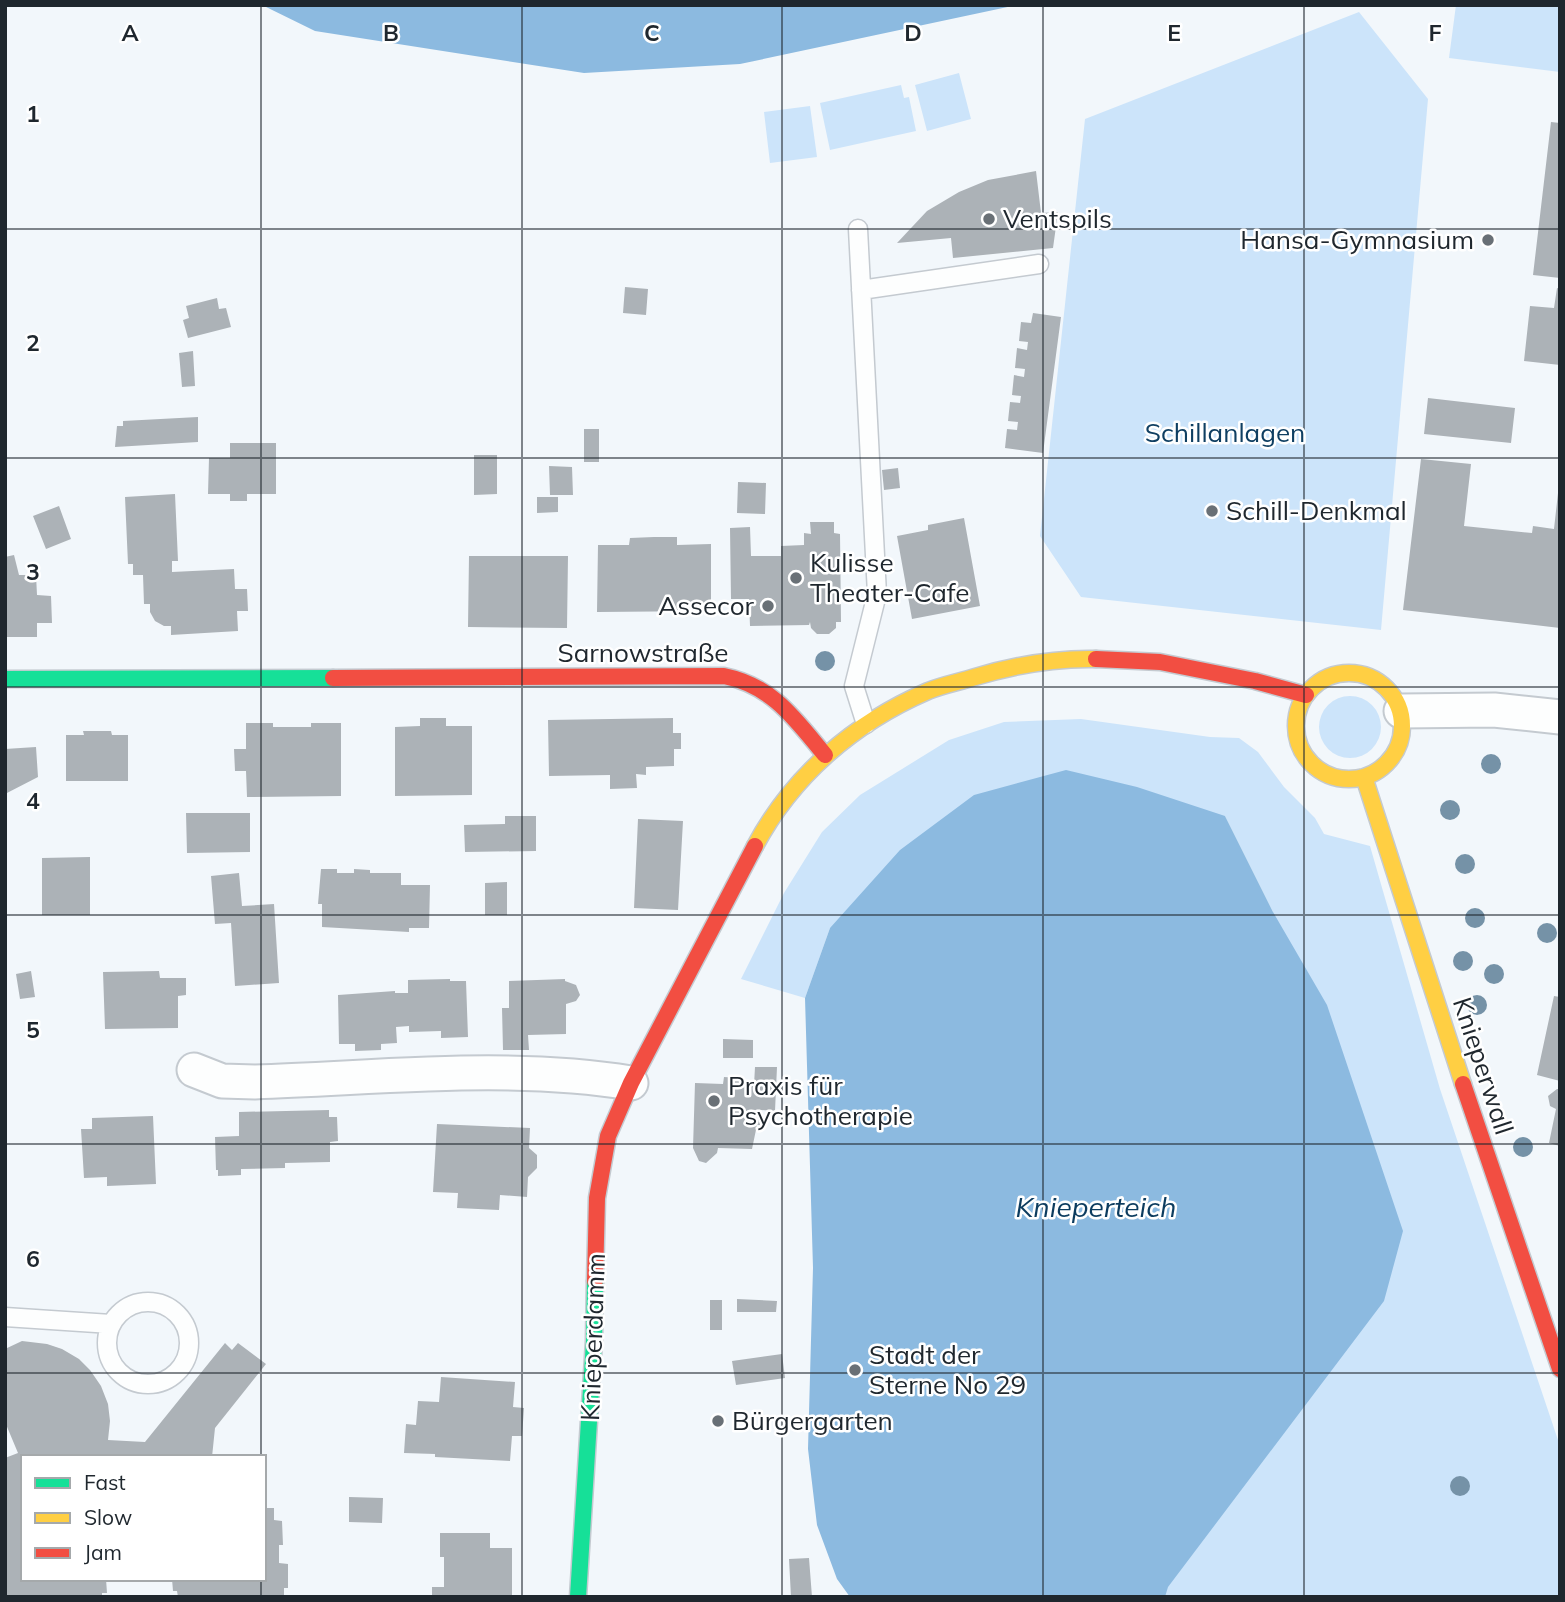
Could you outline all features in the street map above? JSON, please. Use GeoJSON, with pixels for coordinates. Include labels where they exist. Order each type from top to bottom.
{"type":"FeatureCollection","features":[{"type":"Feature","properties":{"kind":"street"},"geometry":{"type":"LineString","coordinates":[[825,755],[866,724],[929,691],[992,672],[1061,658],[1160,662],[1233,676],[1306,695]]}},
{"type":"Feature","properties":{"kind":"street"},"geometry":{"type":"LineString","coordinates":[[1350,672],[1382,683],[1394,696],[1401,711],[1399,744],[1392,758],[1380,770],[1364,776],[1348,779],[1332,776],[1318,769],[1306,757],[1299,742],[1296,726],[1298,710],[1306,695],[1318,682],[1333,675],[1350,672]]}},
{"type":"Feature","properties":{"kind":"street","name":"Sarnowstraße"},"geometry":{"type":"LineString","coordinates":[[5,679],[724,676],[743,678],[768,693],[825,755]]}},
{"type":"Feature","properties":{"kind":"street"},"geometry":{"type":"LineString","coordinates":[[1401,711],[1494,710],[1560,717]]}},
{"type":"Feature","properties":{"kind":"street","name":"Knieperdamm"},"geometry":{"type":"LineString","coordinates":[[578,1597],[594,1341],[597,1198],[608,1136],[631,1083],[770,818],[794,786],[825,755]]}},
{"type":"Feature","properties":{"kind":"street","name":"Knieperwall"},"geometry":{"type":"LineString","coordinates":[[1364,776],[1441,1020],[1560,1369]]}},
{"type":"Feature","properties":{"kind":"street"},"geometry":{"type":"LineString","coordinates":[[194,1070],[222,1081],[255,1082],[494,1072],[597,1078],[631,1083]]}},
{"type":"Feature","properties":{"kind":"lane"},"geometry":{"type":"LineString","coordinates":[[858,229],[877,594],[855,686],[866,724]]}},
{"type":"Feature","properties":{"kind":"lane"},"geometry":{"type":"LineString","coordinates":[[861,290],[1039,264]]}},
{"type":"Feature","properties":{"kind":"lane"},"geometry":{"type":"LineString","coordinates":[[145,1301],[160,1303],[173,1309],[183,1320],[190,1345],[187,1358],[170,1378],[144,1384],[131,1381],[111,1363],[106,1337],[111,1324],[119,1313],[132,1304],[145,1301]]}},
{"type":"Feature","properties":{"kind":"lane"},"geometry":{"type":"LineString","coordinates":[[5,1317],[111,1324]]}},
{"type":"Feature","properties":{"kind":"green space"},"geometry":{"type":"Polygon","coordinates":[[[1456,5],[1560,5],[1560,72],[1449,58],[1456,5]]]}},
{"type":"Feature","properties":{"kind":"green space","name":"Schillanlagen"},"geometry":{"type":"Polygon","coordinates":[[[1359,12],[1428,99],[1381,630],[1081,597],[1040,536],[1085,119],[1359,12]]]}},
{"type":"Feature","properties":{"kind":"green space"},"geometry":{"type":"Polygon","coordinates":[[[959,73],[971,119],[927,131],[915,85],[959,73]]]}},
{"type":"Feature","properties":{"kind":"green space"},"geometry":{"type":"Polygon","coordinates":[[[901,85],[904,98],[909,97],[916,131],[830,150],[820,103],[901,85]]]}},
{"type":"Feature","properties":{"kind":"green space"},"geometry":{"type":"Polygon","coordinates":[[[810,106],[817,157],[770,163],[764,112],[810,106]]]}},
{"type":"Feature","properties":{"kind":"green space"},"geometry":{"type":"Polygon","coordinates":[[[1350,696],[1372,705],[1381,727],[1372,749],[1350,758],[1328,749],[1319,727],[1328,705],[1350,696]]]}},
{"type":"Feature","properties":{"kind":"green space"},"geometry":{"type":"Polygon","coordinates":[[[1081,719],[1210,737],[1239,738],[1258,752],[1284,787],[1315,818],[1324,834],[1370,846],[1440,1089],[1560,1446],[1560,1597],[1165,1597],[1167,1587],[1264,1458],[1273,912],[1225,816],[830,928],[805,998],[741,979],[784,893],[822,832],[860,795],[949,740],[1004,722],[1081,719]]]}},
{"type":"Feature","properties":{"kind":"water"},"geometry":{"type":"Polygon","coordinates":[[[262,5],[1017,5],[740,64],[584,73],[315,31],[262,5]]]}},
{"type":"Feature","properties":{"kind":"water","name":"Knieperteich"},"geometry":{"type":"Polygon","coordinates":[[[1066,770],[1137,787],[1225,816],[1273,912],[1327,1005],[1403,1231],[1384,1301],[1168,1587],[1165,1597],[850,1597],[837,1579],[817,1525],[808,1449],[813,1268],[805,998],[830,928],[900,850],[974,795],[1066,770]]]}},
{"type":"Feature","properties":{"kind":"building"},"geometry":{"type":"Polygon","coordinates":[[[1551,122],[1560,123],[1560,278],[1533,275],[1551,122]]]}},
{"type":"Feature","properties":{"kind":"building"},"geometry":{"type":"Polygon","coordinates":[[[1036,171],[1041,213],[1058,212],[1053,248],[953,258],[951,238],[897,243],[927,211],[959,192],[988,180],[1036,171]]]}},
{"type":"Feature","properties":{"kind":"building"},"geometry":{"type":"Polygon","coordinates":[[[625,287],[648,289],[646,315],[623,313],[625,287]]]}},
{"type":"Feature","properties":{"kind":"building"},"geometry":{"type":"Polygon","coordinates":[[[1557,288],[1560,289],[1560,365],[1524,361],[1530,306],[1554,308],[1557,288]]]}},
{"type":"Feature","properties":{"kind":"building"},"geometry":{"type":"Polygon","coordinates":[[[217,298],[219,309],[226,308],[231,327],[188,338],[183,320],[189,318],[186,306],[217,298]]]}},
{"type":"Feature","properties":{"kind":"building"},"geometry":{"type":"Polygon","coordinates":[[[1033,313],[1061,317],[1043,453],[1005,448],[1007,429],[1017,430],[1018,422],[1008,421],[1010,402],[1020,403],[1021,396],[1012,395],[1014,375],[1024,377],[1025,369],[1015,368],[1017,348],[1027,350],[1028,342],[1019,341],[1021,322],[1031,323],[1033,313]]]}},
{"type":"Feature","properties":{"kind":"building"},"geometry":{"type":"Polygon","coordinates":[[[193,351],[195,386],[182,387],[179,353],[193,351]]]}},
{"type":"Feature","properties":{"kind":"building"},"geometry":{"type":"Polygon","coordinates":[[[1428,398],[1515,408],[1511,443],[1424,434],[1428,398]]]}},
{"type":"Feature","properties":{"kind":"building"},"geometry":{"type":"Polygon","coordinates":[[[198,417],[198,442],[115,447],[117,426],[123,426],[123,421],[198,417]]]}},
{"type":"Feature","properties":{"kind":"building"},"geometry":{"type":"Polygon","coordinates":[[[584,429],[599,429],[599,462],[584,462],[584,429]]]}},
{"type":"Feature","properties":{"kind":"building"},"geometry":{"type":"Polygon","coordinates":[[[230,443],[276,443],[276,494],[247,494],[247,501],[230,501],[230,494],[208,494],[209,458],[230,458],[230,443]]]}},
{"type":"Feature","properties":{"kind":"building"},"geometry":{"type":"Polygon","coordinates":[[[474,455],[497,455],[497,494],[474,495],[474,455]]]}},
{"type":"Feature","properties":{"kind":"building"},"geometry":{"type":"Polygon","coordinates":[[[1421,459],[1471,464],[1464,526],[1532,533],[1533,526],[1554,529],[1560,493],[1560,628],[1403,610],[1421,459]]]}},
{"type":"Feature","properties":{"kind":"building"},"geometry":{"type":"Polygon","coordinates":[[[549,466],[572,467],[573,495],[550,495],[549,466]]]}},
{"type":"Feature","properties":{"kind":"building"},"geometry":{"type":"Polygon","coordinates":[[[898,468],[900,488],[884,490],[882,470],[898,468]]]}},
{"type":"Feature","properties":{"kind":"building"},"geometry":{"type":"Polygon","coordinates":[[[738,482],[766,483],[765,514],[737,513],[738,482]]]}},
{"type":"Feature","properties":{"kind":"building"},"geometry":{"type":"Polygon","coordinates":[[[175,494],[178,561],[172,561],[172,572],[234,569],[235,589],[247,589],[248,611],[237,611],[238,631],[171,635],[171,626],[155,621],[150,612],[150,604],[144,604],[143,575],[133,575],[133,564],[128,564],[125,497],[175,494]]]}},
{"type":"Feature","properties":{"kind":"building"},"geometry":{"type":"Polygon","coordinates":[[[537,497],[558,497],[558,512],[537,513],[537,497]]]}},
{"type":"Feature","properties":{"kind":"building"},"geometry":{"type":"Polygon","coordinates":[[[59,506],[71,539],[46,549],[33,516],[59,506]]]}},
{"type":"Feature","properties":{"kind":"building"},"geometry":{"type":"Polygon","coordinates":[[[964,518],[980,606],[912,619],[897,536],[928,530],[928,525],[964,518]]]}},
{"type":"Feature","properties":{"kind":"building"},"geometry":{"type":"Polygon","coordinates":[[[810,522],[834,522],[834,533],[840,534],[841,622],[836,622],[836,628],[829,634],[817,634],[811,628],[810,622],[809,625],[750,626],[749,599],[731,599],[730,528],[750,527],[751,556],[781,556],[781,546],[804,545],[804,533],[811,534],[810,522]]]}},
{"type":"Feature","properties":{"kind":"building"},"geometry":{"type":"Polygon","coordinates":[[[677,537],[677,545],[711,544],[711,611],[597,612],[598,545],[629,545],[630,538],[677,537]]]}},
{"type":"Feature","properties":{"kind":"building"},"geometry":{"type":"Polygon","coordinates":[[[14,555],[19,575],[36,575],[37,595],[51,596],[52,623],[37,623],[37,637],[5,637],[5,557],[14,555]]]}},
{"type":"Feature","properties":{"kind":"building"},"geometry":{"type":"Polygon","coordinates":[[[469,556],[568,556],[567,628],[468,627],[469,556]]]}},
{"type":"Feature","properties":{"kind":"building"},"geometry":{"type":"Polygon","coordinates":[[[420,718],[446,718],[446,726],[472,726],[472,795],[395,796],[395,727],[420,726],[420,718]]]}},
{"type":"Feature","properties":{"kind":"building"},"geometry":{"type":"Polygon","coordinates":[[[673,718],[673,733],[681,733],[681,749],[674,749],[674,766],[646,767],[646,775],[636,774],[637,788],[610,789],[610,775],[549,776],[548,720],[673,718]]]}},
{"type":"Feature","properties":{"kind":"building"},"geometry":{"type":"Polygon","coordinates":[[[246,723],[273,723],[273,727],[311,727],[311,723],[341,723],[341,796],[247,797],[246,771],[235,771],[234,749],[246,749],[246,723]]]}},
{"type":"Feature","properties":{"kind":"building"},"geometry":{"type":"Polygon","coordinates":[[[83,731],[111,731],[112,735],[128,735],[128,781],[66,781],[66,735],[84,735],[83,731]]]}},
{"type":"Feature","properties":{"kind":"building"},"geometry":{"type":"Polygon","coordinates":[[[36,747],[38,777],[5,794],[5,749],[36,747]]]}},
{"type":"Feature","properties":{"kind":"building"},"geometry":{"type":"Polygon","coordinates":[[[186,813],[250,813],[250,852],[187,853],[186,813]]]}},
{"type":"Feature","properties":{"kind":"building"},"geometry":{"type":"Polygon","coordinates":[[[505,816],[536,816],[536,851],[465,852],[464,825],[505,824],[505,816]]]}},
{"type":"Feature","properties":{"kind":"building"},"geometry":{"type":"Polygon","coordinates":[[[638,819],[683,821],[678,910],[634,908],[638,819]]]}},
{"type":"Feature","properties":{"kind":"building"},"geometry":{"type":"Polygon","coordinates":[[[90,857],[90,915],[42,915],[42,858],[90,857]]]}},
{"type":"Feature","properties":{"kind":"building"},"geometry":{"type":"Polygon","coordinates":[[[321,869],[337,869],[337,873],[354,873],[354,869],[370,870],[370,873],[401,873],[401,885],[430,885],[429,928],[409,928],[409,932],[322,927],[322,904],[318,904],[321,869]]]}},
{"type":"Feature","properties":{"kind":"building"},"geometry":{"type":"Polygon","coordinates":[[[239,873],[242,906],[274,904],[279,983],[235,986],[231,923],[215,924],[211,876],[239,873]]]}},
{"type":"Feature","properties":{"kind":"building"},"geometry":{"type":"Polygon","coordinates":[[[507,882],[507,915],[485,915],[485,883],[507,882]]]}},
{"type":"Feature","properties":{"kind":"building"},"geometry":{"type":"Polygon","coordinates":[[[31,971],[35,997],[20,999],[16,974],[31,971]]]}},
{"type":"Feature","properties":{"kind":"building"},"geometry":{"type":"Polygon","coordinates":[[[159,971],[160,978],[186,978],[186,995],[178,996],[178,1028],[105,1029],[103,972],[159,971]]]}},
{"type":"Feature","properties":{"kind":"building"},"geometry":{"type":"Polygon","coordinates":[[[565,979],[576,985],[580,995],[576,1001],[566,1004],[566,1034],[528,1035],[529,1050],[503,1050],[502,1008],[509,1008],[509,981],[565,979]]]}},
{"type":"Feature","properties":{"kind":"building"},"geometry":{"type":"Polygon","coordinates":[[[408,980],[466,981],[468,1037],[441,1038],[441,1031],[409,1032],[409,1026],[396,1027],[397,1043],[381,1044],[381,1050],[355,1051],[355,1044],[339,1044],[338,995],[395,991],[408,993],[408,980]]]}},
{"type":"Feature","properties":{"kind":"building"},"geometry":{"type":"Polygon","coordinates":[[[1554,996],[1560,997],[1560,1081],[1537,1075],[1554,996]]]}},
{"type":"Feature","properties":{"kind":"building"},"geometry":{"type":"Polygon","coordinates":[[[723,1039],[753,1040],[753,1058],[723,1058],[723,1039]]]}},
{"type":"Feature","properties":{"kind":"building"},"geometry":{"type":"Polygon","coordinates":[[[755,1067],[777,1067],[775,1111],[761,1110],[761,1125],[757,1125],[752,1149],[718,1148],[717,1153],[706,1163],[699,1161],[693,1148],[695,1083],[723,1084],[724,1077],[739,1078],[739,1084],[754,1085],[755,1067]]]}},
{"type":"Feature","properties":{"kind":"building"},"geometry":{"type":"Polygon","coordinates":[[[1560,1089],[1560,1146],[1549,1143],[1556,1109],[1550,1106],[1548,1096],[1560,1089]]]}},
{"type":"Feature","properties":{"kind":"building"},"geometry":{"type":"Polygon","coordinates":[[[329,1110],[329,1117],[337,1117],[338,1141],[330,1142],[330,1162],[285,1163],[285,1168],[241,1169],[241,1175],[218,1176],[215,1137],[239,1136],[239,1112],[329,1110]]]}},
{"type":"Feature","properties":{"kind":"building"},"geometry":{"type":"Polygon","coordinates":[[[153,1116],[156,1184],[107,1186],[107,1177],[84,1178],[81,1129],[92,1129],[92,1118],[153,1116]]]}},
{"type":"Feature","properties":{"kind":"building"},"geometry":{"type":"Polygon","coordinates":[[[437,1124],[530,1128],[529,1148],[537,1155],[537,1168],[528,1177],[527,1197],[500,1195],[499,1210],[457,1208],[458,1193],[433,1192],[437,1124]]]}},
{"type":"Feature","properties":{"kind":"building"},"geometry":{"type":"Polygon","coordinates":[[[737,1299],[777,1301],[776,1312],[737,1312],[737,1299]]]}},
{"type":"Feature","properties":{"kind":"building"},"geometry":{"type":"Polygon","coordinates":[[[710,1300],[722,1300],[722,1330],[710,1330],[710,1300]]]}},
{"type":"Feature","properties":{"kind":"building"},"geometry":{"type":"Polygon","coordinates":[[[22,1341],[47,1344],[79,1359],[101,1386],[108,1404],[108,1440],[145,1442],[225,1343],[232,1350],[238,1343],[266,1364],[215,1428],[212,1455],[21,1455],[21,1581],[106,1581],[107,1593],[102,1593],[102,1597],[5,1597],[5,1458],[18,1453],[5,1422],[5,1349],[22,1341]]]}},
{"type":"Feature","properties":{"kind":"building"},"geometry":{"type":"Polygon","coordinates":[[[782,1354],[785,1378],[736,1385],[732,1361],[782,1354]]]}},
{"type":"Feature","properties":{"kind":"building"},"geometry":{"type":"Polygon","coordinates":[[[441,1377],[515,1382],[513,1407],[524,1408],[522,1436],[512,1436],[510,1461],[404,1453],[406,1424],[416,1425],[418,1401],[439,1402],[441,1377]]]}},
{"type":"Feature","properties":{"kind":"building"},"geometry":{"type":"Polygon","coordinates":[[[349,1497],[383,1498],[382,1523],[349,1522],[349,1497]]]}},
{"type":"Feature","properties":{"kind":"building"},"geometry":{"type":"Polygon","coordinates":[[[266,1508],[274,1508],[274,1520],[282,1521],[283,1545],[279,1545],[279,1563],[288,1564],[288,1588],[284,1588],[284,1597],[178,1597],[177,1591],[173,1591],[172,1581],[266,1581],[266,1508]]]}},
{"type":"Feature","properties":{"kind":"building"},"geometry":{"type":"Polygon","coordinates":[[[440,1533],[490,1533],[490,1548],[512,1548],[512,1597],[432,1597],[432,1587],[444,1587],[444,1557],[440,1557],[440,1533]]]}},
{"type":"Feature","properties":{"kind":"building"},"geometry":{"type":"Polygon","coordinates":[[[809,1558],[812,1597],[791,1597],[789,1559],[809,1558]]]}},
{"type":"Feature","properties":{"kind":"traffic: fast"},"geometry":{"type":"LineString","coordinates":[[5,679],[333,678]]}},
{"type":"Feature","properties":{"kind":"traffic: fast"},"geometry":{"type":"LineString","coordinates":[[578,1597],[594,1341],[595,1281]]}},
{"type":"Feature","properties":{"kind":"traffic: slow"},"geometry":{"type":"LineString","coordinates":[[755,846],[770,820],[807,774],[851,735],[901,704],[934,689],[1005,669],[1050,661],[1096,659]]}},
{"type":"Feature","properties":{"kind":"traffic: slow"},"geometry":{"type":"LineString","coordinates":[[1349,673],[1369,677],[1386,689],[1398,706],[1402,726],[1398,746],[1386,763],[1369,775],[1349,779],[1329,775],[1312,763],[1300,746],[1296,726],[1300,706],[1312,689],[1329,677],[1349,673]]}},
{"type":"Feature","properties":{"kind":"traffic: slow"},"geometry":{"type":"LineString","coordinates":[[1364,777],[1463,1084]]}},
{"type":"Feature","properties":{"kind":"traffic: jam"},"geometry":{"type":"LineString","coordinates":[[1096,659],[1160,662],[1255,681],[1306,695]]}},
{"type":"Feature","properties":{"kind":"traffic: jam"},"geometry":{"type":"LineString","coordinates":[[333,678],[724,676],[741,681],[770,696],[793,717],[825,755]]}},
{"type":"Feature","properties":{"kind":"traffic: jam"},"geometry":{"type":"LineString","coordinates":[[595,1281],[597,1198],[608,1136],[631,1083],[755,846]]}},
{"type":"Feature","properties":{"kind":"traffic: jam"},"geometry":{"type":"LineString","coordinates":[[1463,1084],[1560,1369]]}},
{"type":"Feature","properties":{"kind":"place","name":"Ventspils"},"geometry":{"type":"Point","coordinates":[989,219]}},
{"type":"Feature","properties":{"kind":"place","name":"Hansa-Gymnasium"},"geometry":{"type":"Point","coordinates":[1488,240]}},
{"type":"Feature","properties":{"kind":"place","name":"Schill-Denkmal"},"geometry":{"type":"Point","coordinates":[1212,511]}},
{"type":"Feature","properties":{"kind":"place","name":"Kulisse Theater-Cafe"},"geometry":{"type":"Point","coordinates":[796,578]}},
{"type":"Feature","properties":{"kind":"place","name":"Assecor"},"geometry":{"type":"Point","coordinates":[768,606]}},
{"type":"Feature","properties":{"kind":"place","name":"Praxis für Psychotherapie"},"geometry":{"type":"Point","coordinates":[714,1101]}},
{"type":"Feature","properties":{"kind":"place","name":"Stadt der Sterne No 29"},"geometry":{"type":"Point","coordinates":[855,1370]}},
{"type":"Feature","properties":{"kind":"place","name":"Bürgergarten"},"geometry":{"type":"Point","coordinates":[718,1421]}}]}
